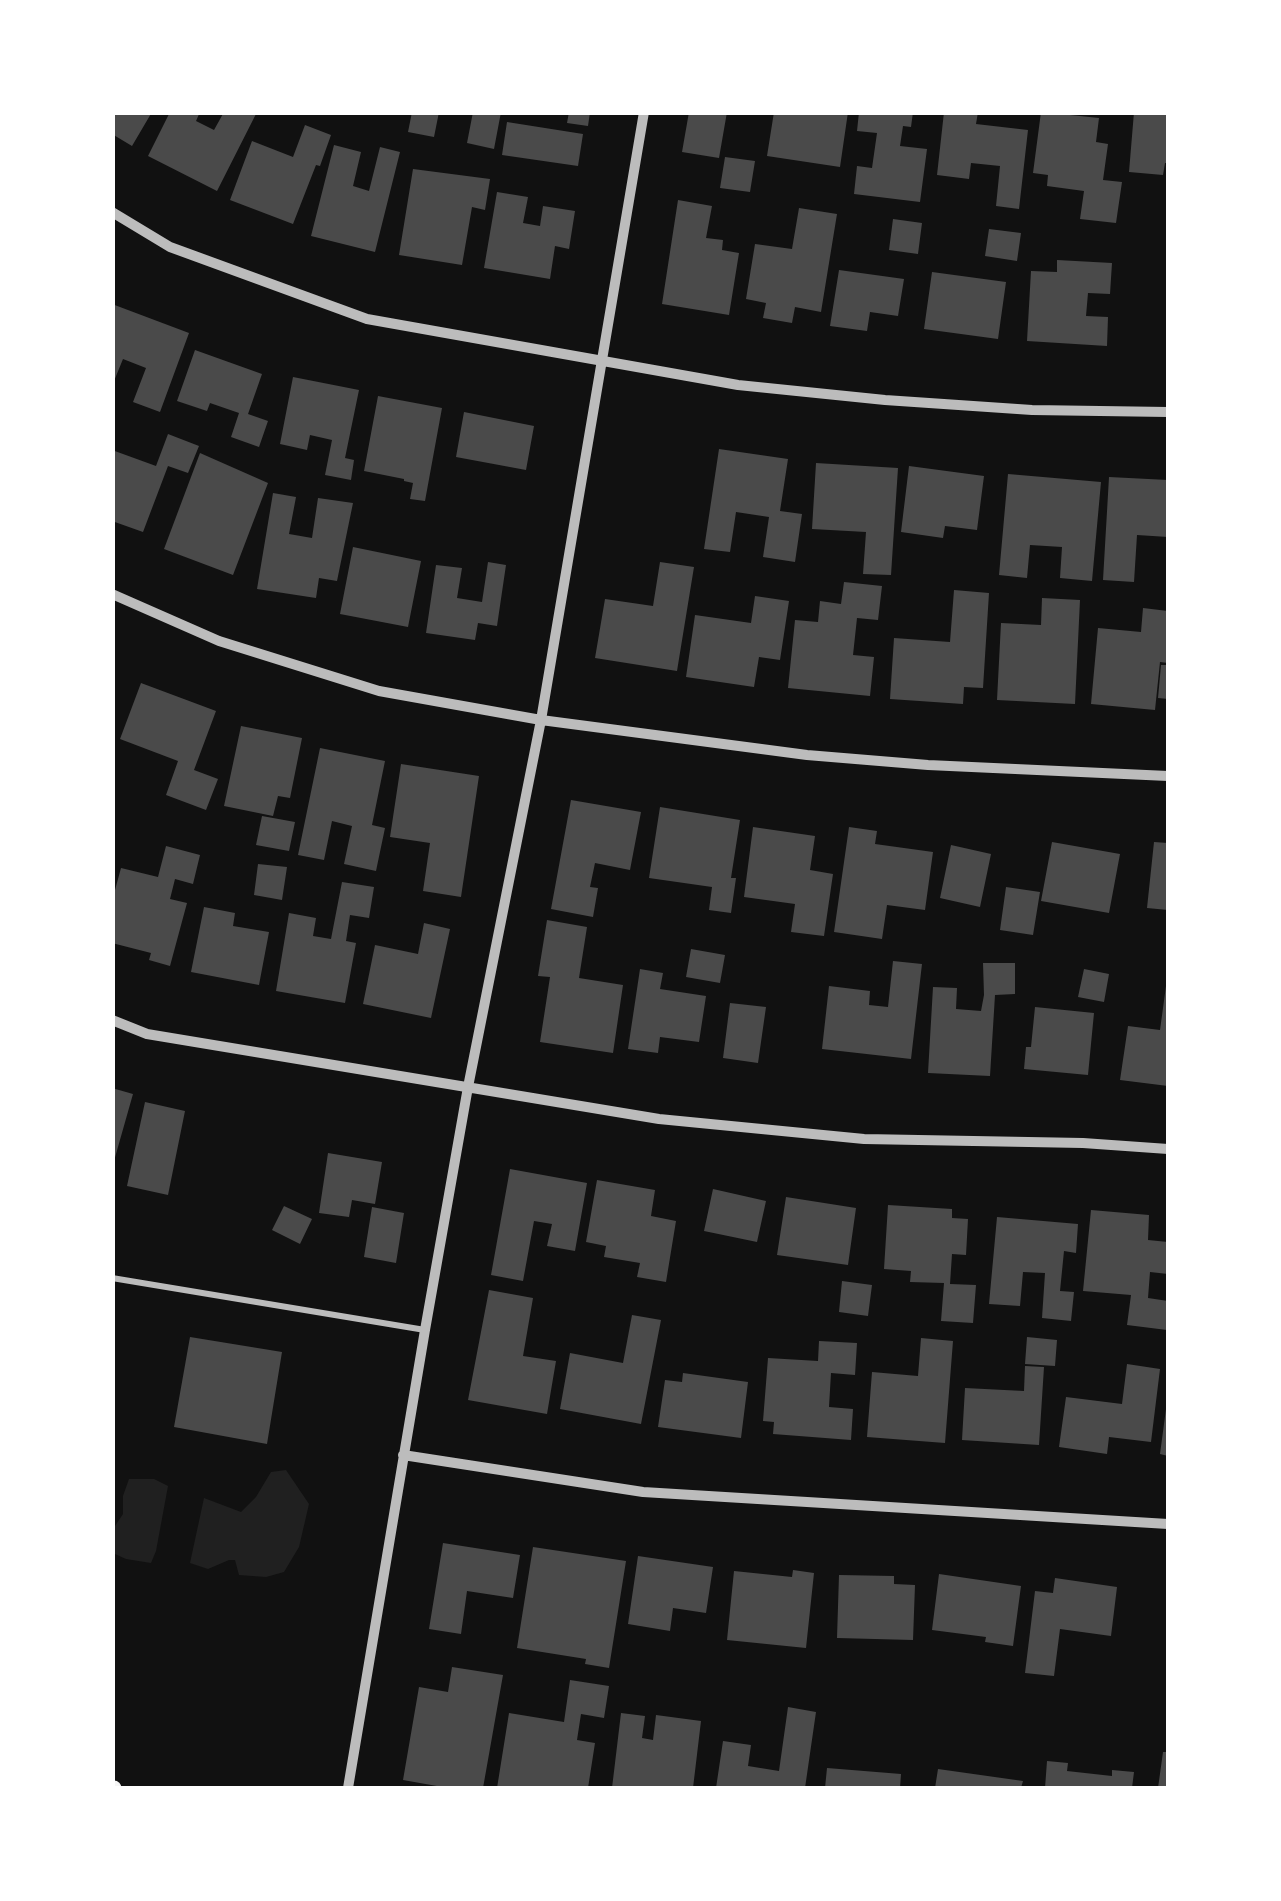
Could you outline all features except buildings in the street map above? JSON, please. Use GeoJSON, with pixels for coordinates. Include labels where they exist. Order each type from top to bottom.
{"type":"FeatureCollection","features":[{"type":"Feature","properties":{"kind":"street"},"geometry":{"type":"LineString","coordinates":[[348,1788],[403,1454],[468,1087],[540,720],[644,112]]}},
{"type":"Feature","properties":{"kind":"street"},"geometry":{"type":"LineString","coordinates":[[112,212],[170,247],[367,319],[738,385],[1032,410],[1168,412]]}},
{"type":"Feature","properties":{"kind":"street"},"geometry":{"type":"LineString","coordinates":[[112,594],[219,641],[379,691],[540,720],[807,755],[1168,776]]}},
{"type":"Feature","properties":{"kind":"street"},"geometry":{"type":"LineString","coordinates":[[112,1020],[147,1034],[660,1119],[864,1139],[1084,1143],[1168,1149]]}},
{"type":"Feature","properties":{"kind":"street"},"geometry":{"type":"LineString","coordinates":[[403,1454],[643,1492],[1168,1524]]}},
{"type":"Feature","properties":{"kind":"lane"},"geometry":{"type":"LineString","coordinates":[[112,1278],[425,1330]]}},
{"type":"Feature","properties":{"kind":"shaded area"},"geometry":{"type":"Polygon","coordinates":[[[286,1470],[309,1504],[299,1547],[284,1572],[266,1577],[239,1575],[235,1560],[208,1569],[190,1563],[204,1498],[241,1512],[271,1472],[286,1470]]]}},
{"type":"Feature","properties":{"kind":"shaded area"},"geometry":{"type":"Polygon","coordinates":[[[129,1479],[154,1479],[168,1486],[151,1563],[115,1554],[115,1526],[123,1514],[123,1496],[129,1479]]]}}]}
